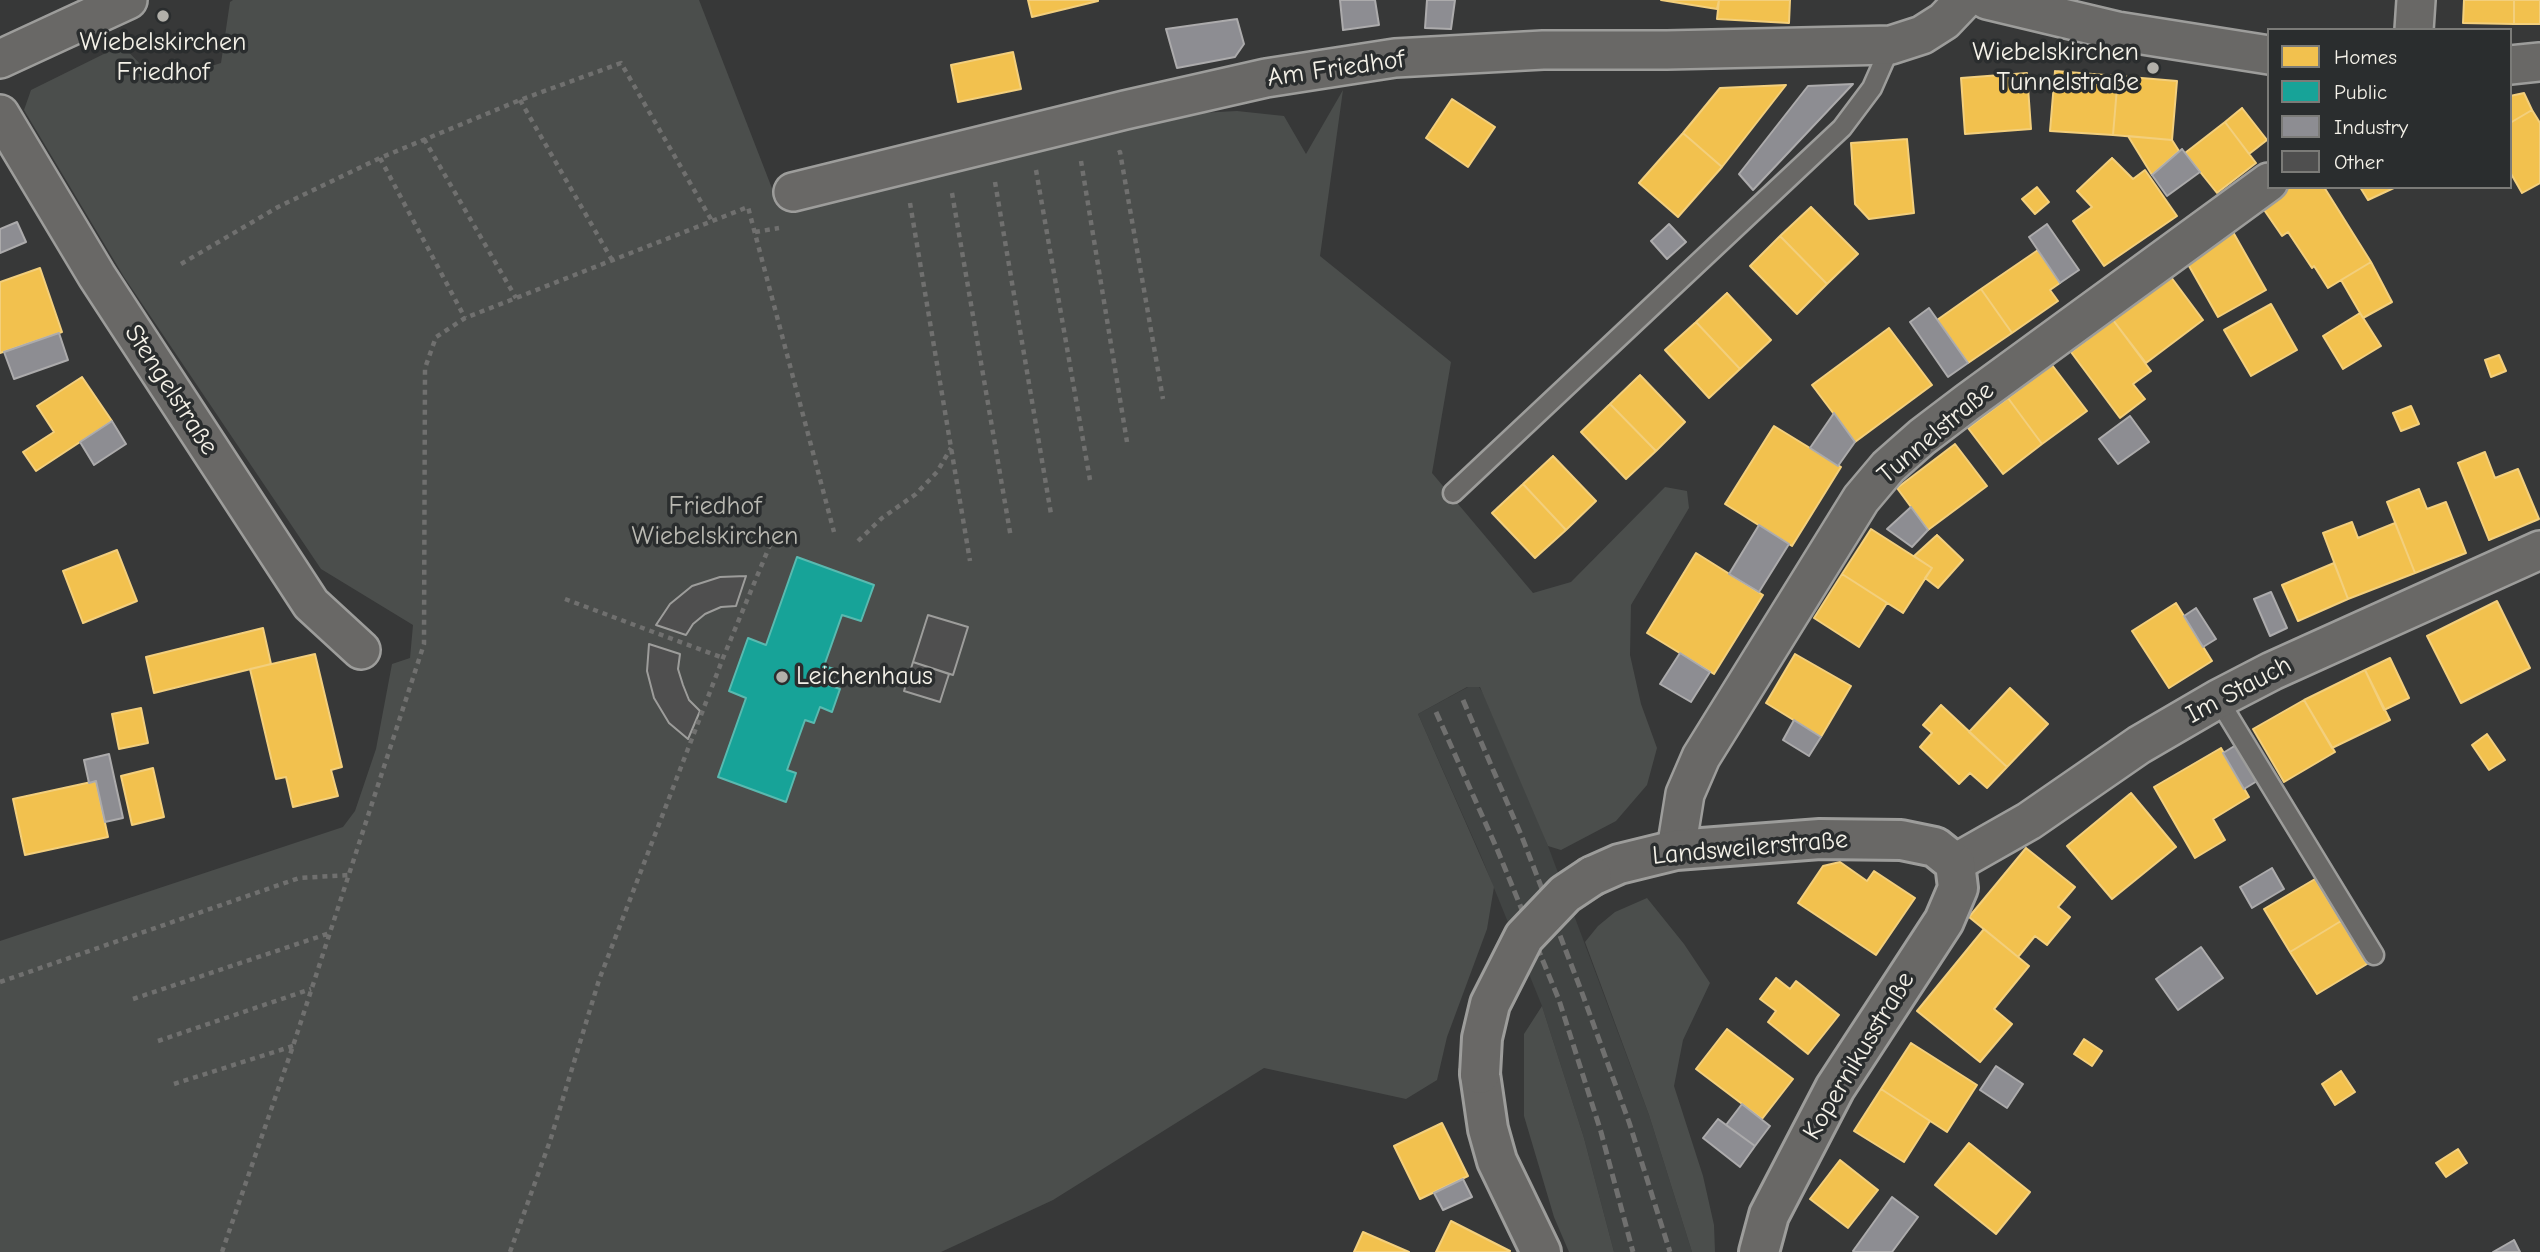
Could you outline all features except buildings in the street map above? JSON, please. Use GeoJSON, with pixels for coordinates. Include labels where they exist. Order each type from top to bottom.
{"type":"FeatureCollection","features":[{"type":"Feature","properties":{"kind":"street"},"geometry":{"type":"LineString","coordinates":[[0,59],[128,0]]}},
{"type":"Feature","properties":{"kind":"street","name":"Am Friedhof"},"geometry":{"type":"LineString","coordinates":[[793,192],[1266,78],[1395,58],[1543,50],[1891,45],[1922,35],[1944,21],[1964,0]]}},
{"type":"Feature","properties":{"kind":"street"},"geometry":{"type":"LineString","coordinates":[[2414,28],[2416,0]]}},
{"type":"Feature","properties":{"kind":"street"},"geometry":{"type":"LineString","coordinates":[[2008,3],[2118,31],[2267,55]]}},
{"type":"Feature","properties":{"kind":"street"},"geometry":{"type":"LineString","coordinates":[[2512,65],[2540,62]]}},
{"type":"Feature","properties":{"kind":"street","name":"Stengelstraße"},"geometry":{"type":"LineString","coordinates":[[0,114],[97,276],[311,604],[361,650]]}},
{"type":"Feature","properties":{"kind":"street","name":"Tunnelstraße"},"geometry":{"type":"LineString","coordinates":[[1676,850],[1685,794],[1701,757],[1861,499],[1888,467],[1959,409],[2267,183]]}},
{"type":"Feature","properties":{"kind":"street","name":"Im Stauch"},"geometry":{"type":"LineString","coordinates":[[1955,863],[2029,821],[2139,745],[2218,699],[2272,671],[2540,550]]}},
{"type":"Feature","properties":{"kind":"street","name":"Landsweilerstraße"},"geometry":{"type":"LineString","coordinates":[[1541,1252],[1497,1161],[1488,1129],[1480,1074],[1482,1038],[1490,1004],[1524,937],[1565,894],[1592,876],[1619,864],[1676,850],[1820,839],[1901,839],[1936,847],[1955,863]]}},
{"type":"Feature","properties":{"kind":"street","name":"Kopernikusstraße"},"geometry":{"type":"LineString","coordinates":[[1759,1252],[1769,1215],[1835,1087],[1944,921],[1958,888],[1955,863]]}},
{"type":"Feature","properties":{"kind":"lane"},"geometry":{"type":"LineString","coordinates":[[1453,493],[1842,128],[1872,88],[1891,45]]}},
{"type":"Feature","properties":{"kind":"lane"},"geometry":{"type":"LineString","coordinates":[[2218,699],[2374,955]]}},
{"type":"Feature","properties":{"kind":"path"},"geometry":{"type":"LineString","coordinates":[[181,264],[278,207],[380,158],[520,100],[621,63],[712,221]]}},
{"type":"Feature","properties":{"kind":"path"},"geometry":{"type":"LineString","coordinates":[[520,100],[612,260]]}},
{"type":"Feature","properties":{"kind":"path"},"geometry":{"type":"LineString","coordinates":[[424,139],[516,298]]}},
{"type":"Feature","properties":{"kind":"path"},"geometry":{"type":"LineString","coordinates":[[1120,152],[1163,399]]}},
{"type":"Feature","properties":{"kind":"path"},"geometry":{"type":"LineString","coordinates":[[380,158],[465,318]]}},
{"type":"Feature","properties":{"kind":"path"},"geometry":{"type":"LineString","coordinates":[[1081,160],[1126,442]]}},
{"type":"Feature","properties":{"kind":"path"},"geometry":{"type":"LineString","coordinates":[[1036,169],[1090,480]]}},
{"type":"Feature","properties":{"kind":"path"},"geometry":{"type":"LineString","coordinates":[[994,177],[1051,513]]}},
{"type":"Feature","properties":{"kind":"path"},"geometry":{"type":"LineString","coordinates":[[950,185],[1011,538]]}},
{"type":"Feature","properties":{"kind":"path"},"geometry":{"type":"LineString","coordinates":[[909,198],[970,561]]}},
{"type":"Feature","properties":{"kind":"path"},"geometry":{"type":"LineString","coordinates":[[222,1252],[293,1046],[424,644],[425,368],[436,337],[465,318],[748,207],[834,532]]}},
{"type":"Feature","properties":{"kind":"path"},"geometry":{"type":"LineString","coordinates":[[858,541],[882,518],[916,494],[937,472],[951,448]]}},
{"type":"Feature","properties":{"kind":"path"},"geometry":{"type":"LineString","coordinates":[[510,1252],[550,1141],[599,980],[723,658],[775,533]]}},
{"type":"Feature","properties":{"kind":"path"},"geometry":{"type":"LineString","coordinates":[[565,599],[723,658]]}},
{"type":"Feature","properties":{"kind":"path"},"geometry":{"type":"LineString","coordinates":[[0,982],[299,878],[349,875]]}},
{"type":"Feature","properties":{"kind":"path"},"geometry":{"type":"LineString","coordinates":[[133,999],[330,933]]}},
{"type":"Feature","properties":{"kind":"path"},"geometry":{"type":"LineString","coordinates":[[158,1041],[311,989]]}},
{"type":"Feature","properties":{"kind":"path"},"geometry":{"type":"LineString","coordinates":[[174,1084],[293,1046]]}},
{"type":"Feature","properties":{"kind":"shaded area"},"geometry":{"type":"Polygon","coordinates":[[[1468,687],[1479,687],[1483,693],[1542,830],[1649,1115],[1692,1252],[1614,1252],[1584,1138],[1542,1006],[1481,856],[1418,714],[1468,687]]]}},
{"type":"Feature","properties":{"kind":"green space","name":"Friedhof Wiebelskirchen"},"geometry":{"type":"Polygon","coordinates":[[[699,0],[780,209],[1199,113],[1237,111],[1284,116],[1306,154],[1343,90],[1320,256],[1451,362],[1432,473],[1533,593],[1571,582],[1665,487],[1687,491],[1689,508],[1631,605],[1630,655],[1641,704],[1657,748],[1647,785],[1616,821],[1561,850],[1548,846],[1480,687],[1467,687],[1418,714],[1494,887],[1487,929],[1447,1037],[1437,1080],[1406,1099],[1264,1068],[1053,1200],[941,1252],[0,1252],[0,941],[343,827],[355,811],[376,749],[392,664],[410,658],[413,625],[321,569],[124,277],[24,110],[31,90],[122,45],[158,83],[221,63],[230,2],[699,0]]]}},
{"type":"Feature","properties":{"kind":"green space"},"geometry":{"type":"Polygon","coordinates":[[[1647,898],[1684,944],[1710,983],[1683,1040],[1674,1086],[1703,1176],[1714,1225],[1715,1252],[1692,1252],[1649,1115],[1585,942],[1598,926],[1615,912],[1647,898]]]}},
{"type":"Feature","properties":{"kind":"green space"},"geometry":{"type":"Polygon","coordinates":[[[1542,1006],[1584,1138],[1614,1252],[1569,1252],[1554,1217],[1524,1116],[1524,1034],[1542,1006]]]}},
{"type":"Feature","properties":{"kind":"railway"},"geometry":{"type":"LineString","coordinates":[[1463,700],[1522,837],[1581,990],[1629,1122],[1670,1252]]}},
{"type":"Feature","properties":{"kind":"railway"},"geometry":{"type":"LineString","coordinates":[[1436,712],[1497,849],[1559,1000],[1601,1132],[1633,1252]]}},
{"type":"Feature","properties":{"kind":"place","name":"Wiebelskirchen Friedhof"},"geometry":{"type":"Point","coordinates":[163,16]}},
{"type":"Feature","properties":{"kind":"place","name":"Wiebelskirchen Tunnelstraße"},"geometry":{"type":"Point","coordinates":[2153,68]}},
{"type":"Feature","properties":{"kind":"place","name":"Leichenhaus"},"geometry":{"type":"Point","coordinates":[782,677]}}]}
